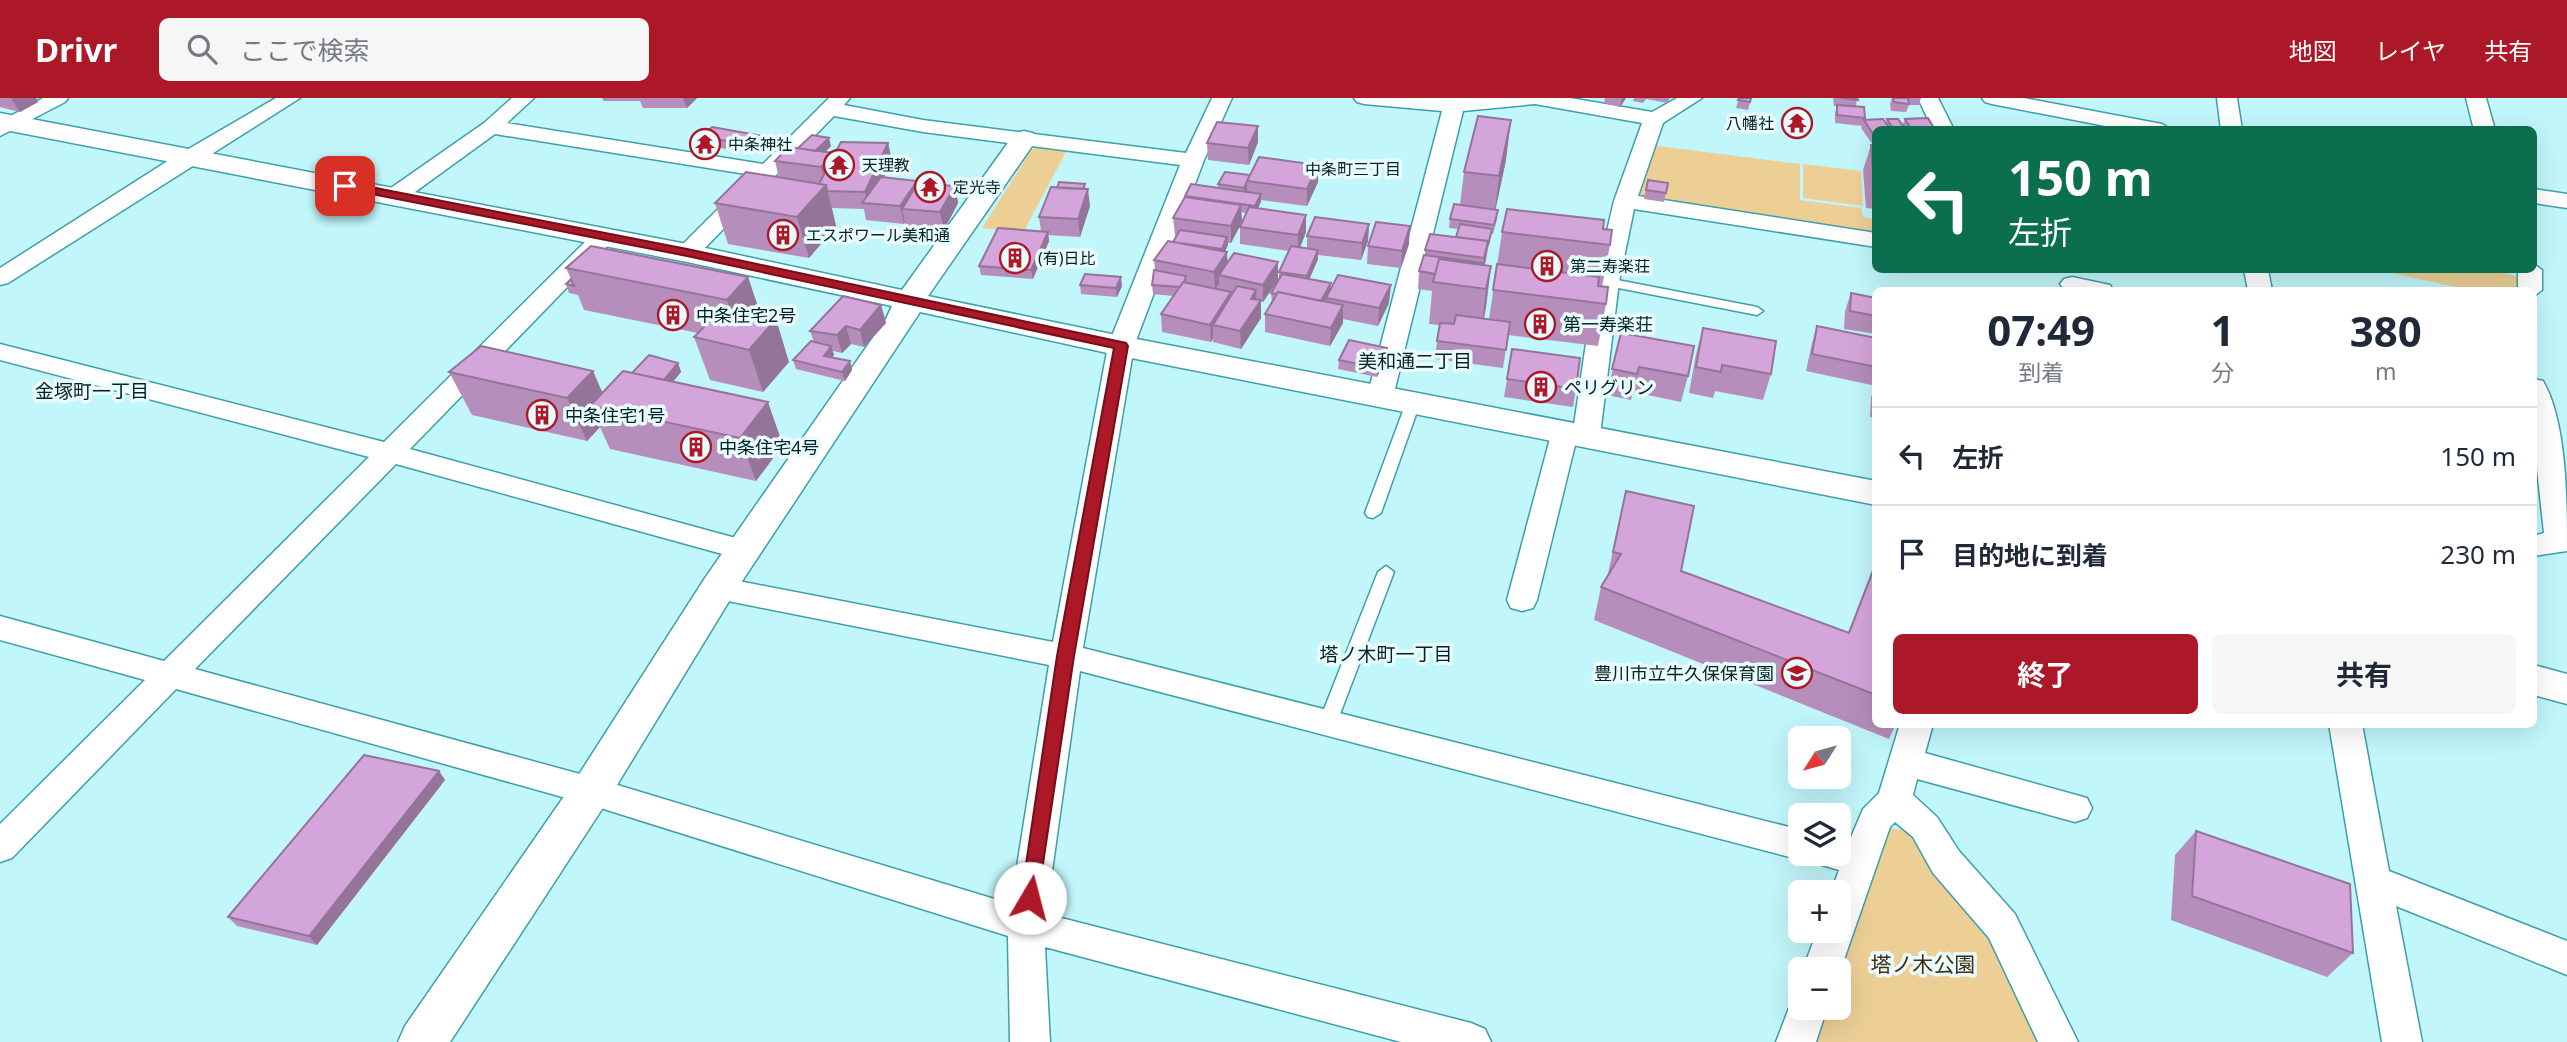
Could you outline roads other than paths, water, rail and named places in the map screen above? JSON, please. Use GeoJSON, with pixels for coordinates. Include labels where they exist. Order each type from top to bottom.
{"type":"FeatureCollection","features":[{"type":"Feature","properties":{"kind":"street"},"geometry":{"type":"LineString","coordinates":[[4,124],[58,98]]}},
{"type":"Feature","properties":{"kind":"street"},"geometry":{"type":"LineString","coordinates":[[0,278],[290,98]]}},
{"type":"Feature","properties":{"kind":"street"},"geometry":{"type":"LineString","coordinates":[[396,195],[491,127],[524,98]]}},
{"type":"Feature","properties":{"kind":"street"},"geometry":{"type":"LineString","coordinates":[[1030,1042],[1027,925],[1066,656],[1121,346],[1193,160],[1222,98]]}},
{"type":"Feature","properties":{"kind":"street"},"geometry":{"type":"LineString","coordinates":[[1364,98],[1454,106],[1535,98],[1655,119]]}},
{"type":"Feature","properties":{"kind":"street"},"geometry":{"type":"LineString","coordinates":[[1522,600],[1575,433],[1625,201],[1650,127],[1655,119],[1692,98]]}},
{"type":"Feature","properties":{"kind":"street"},"geometry":{"type":"LineString","coordinates":[[1928,98],[1942,126]]}},
{"type":"Feature","properties":{"kind":"street"},"geometry":{"type":"LineString","coordinates":[[1992,98],[2141,126]]}},
{"type":"Feature","properties":{"kind":"street"},"geometry":{"type":"LineString","coordinates":[[2227,98],[2231,126]]}},
{"type":"Feature","properties":{"kind":"street"},"geometry":{"type":"LineString","coordinates":[[2476,98],[2484,126]]}},
{"type":"Feature","properties":{"kind":"street"},"geometry":{"type":"LineString","coordinates":[[687,253],[835,104],[923,126],[1193,160]]}},
{"type":"Feature","properties":{"kind":"street"},"geometry":{"type":"LineString","coordinates":[[1380,397],[1454,106]]}},
{"type":"Feature","properties":{"kind":"street"},"geometry":{"type":"LineString","coordinates":[[4,124],[194,156],[396,195],[687,253],[1121,346],[1872,492]]}},
{"type":"Feature","properties":{"kind":"street"},"geometry":{"type":"LineString","coordinates":[[491,127],[769,171]]}},
{"type":"Feature","properties":{"kind":"street"},"geometry":{"type":"LineString","coordinates":[[422,1042],[591,791],[718,587],[901,319],[910,300],[1024,139]]}},
{"type":"Feature","properties":{"kind":"street"},"geometry":{"type":"LineString","coordinates":[[2537,196],[2567,201]]}},
{"type":"Feature","properties":{"kind":"street"},"geometry":{"type":"LineString","coordinates":[[1625,201],[1872,239]]}},
{"type":"Feature","properties":{"kind":"street"},"geometry":{"type":"LineString","coordinates":[[0,847],[603,237]]}},
{"type":"Feature","properties":{"kind":"street"},"geometry":{"type":"LineString","coordinates":[[2068,277],[2093,287]]}},
{"type":"Feature","properties":{"kind":"street"},"geometry":{"type":"LineString","coordinates":[[0,352],[390,453],[744,550]]}},
{"type":"Feature","properties":{"kind":"street"},"geometry":{"type":"LineString","coordinates":[[2537,392],[2567,401]]}},
{"type":"Feature","properties":{"kind":"street"},"geometry":{"type":"LineString","coordinates":[[2537,395],[2544,407],[2557,531],[2567,541]]}},
{"type":"Feature","properties":{"kind":"street"},"geometry":{"type":"LineString","coordinates":[[2537,545],[2567,541]]}},
{"type":"Feature","properties":{"kind":"street"},"geometry":{"type":"LineString","coordinates":[[718,587],[1066,656],[1788,842]]}},
{"type":"Feature","properties":{"kind":"street"},"geometry":{"type":"LineString","coordinates":[[0,628],[591,791],[1027,925],[1471,1042]]}},
{"type":"Feature","properties":{"kind":"street"},"geometry":{"type":"LineString","coordinates":[[2537,681],[2567,689]]}},
{"type":"Feature","properties":{"kind":"street"},"geometry":{"type":"LineString","coordinates":[[1851,854],[1875,819],[1894,800],[1916,728]]}},
{"type":"Feature","properties":{"kind":"street"},"geometry":{"type":"LineString","coordinates":[[2346,728],[2402,1042]]}},
{"type":"Feature","properties":{"kind":"street"},"geometry":{"type":"LineString","coordinates":[[1906,762],[2075,808]]}},
{"type":"Feature","properties":{"kind":"street"},"geometry":{"type":"LineString","coordinates":[[1894,800],[1925,827],[1947,862],[2002,926],[2058,1042]]}},
{"type":"Feature","properties":{"kind":"street"},"geometry":{"type":"LineString","coordinates":[[2372,880],[2567,958]]}},
{"type":"Feature","properties":{"kind":"street"},"geometry":{"type":"LineString","coordinates":[[1796,1042],[1804,1020]]}},
{"type":"Feature","properties":{"kind":"lane"},"geometry":{"type":"LineString","coordinates":[[1607,282],[1757,311]]}},
{"type":"Feature","properties":{"kind":"lane"},"geometry":{"type":"LineString","coordinates":[[1373,513],[1413,402]]}},
{"type":"Feature","properties":{"kind":"lane"},"geometry":{"type":"LineString","coordinates":[[1328,722],[1386,572]]}},
{"type":"Feature","properties":{"kind":"place","name":"八幡社"},"geometry":{"type":"Point","coordinates":[1797,123]}},
{"type":"Feature","properties":{"kind":"place","name":"中条神社"},"geometry":{"type":"Point","coordinates":[705,144]}},
{"type":"Feature","properties":{"kind":"place","name":"天理教"},"geometry":{"type":"Point","coordinates":[839,165]}},
{"type":"Feature","properties":{"kind":"place","name":"定光寺"},"geometry":{"type":"Point","coordinates":[930,187]}},
{"type":"Feature","properties":{"kind":"place","name":"エスポワール美和通"},"geometry":{"type":"Point","coordinates":[783,235]}},
{"type":"Feature","properties":{"kind":"place","name":"(有)日比"},"geometry":{"type":"Point","coordinates":[1015,258]}},
{"type":"Feature","properties":{"kind":"place","name":"第二寿楽荘"},"geometry":{"type":"Point","coordinates":[1547,266]}},
{"type":"Feature","properties":{"kind":"place","name":"中条住宅2号"},"geometry":{"type":"Point","coordinates":[673,315]}},
{"type":"Feature","properties":{"kind":"place","name":"第一寿楽荘"},"geometry":{"type":"Point","coordinates":[1540,324]}},
{"type":"Feature","properties":{"kind":"place","name":"ペリグリン"},"geometry":{"type":"Point","coordinates":[1541,387]}},
{"type":"Feature","properties":{"kind":"place","name":"中条住宅1号"},"geometry":{"type":"Point","coordinates":[542,415]}},
{"type":"Feature","properties":{"kind":"place","name":"中条住宅4号"},"geometry":{"type":"Point","coordinates":[696,447]}},
{"type":"Feature","properties":{"kind":"place","name":"豊川市立牛久保保育園"},"geometry":{"type":"Point","coordinates":[1797,673]}},
{"type":"Feature","properties":{"kind":"district","name":"中条町三丁目"},"geometry":{"type":"Point","coordinates":[1353,169]}},
{"type":"Feature","properties":{"kind":"district","name":"美和通二丁目"},"geometry":{"type":"Point","coordinates":[1415,361]}},
{"type":"Feature","properties":{"kind":"district","name":"金塚町一丁目"},"geometry":{"type":"Point","coordinates":[92,391]}},
{"type":"Feature","properties":{"kind":"district","name":"塔ノ木町一丁目"},"geometry":{"type":"Point","coordinates":[1386,654]}},
{"type":"Feature","properties":{"kind":"park label","name":"塔ノ木公園"},"geometry":{"type":"Point","coordinates":[1923,964]}}]}
